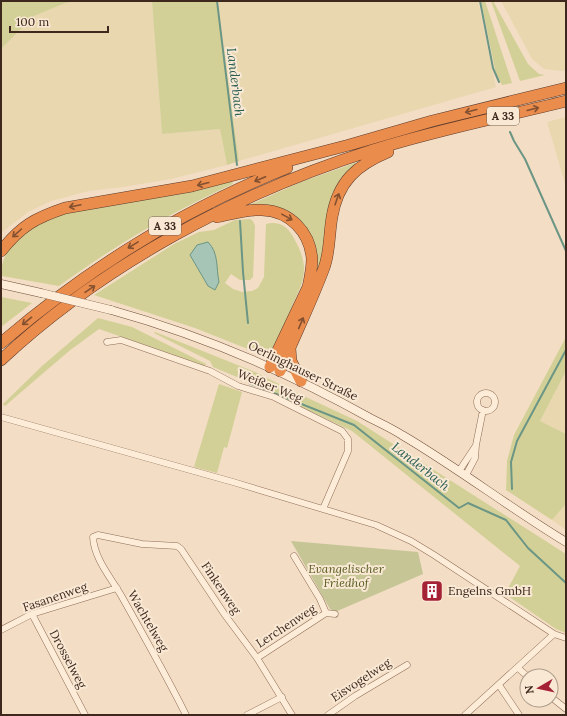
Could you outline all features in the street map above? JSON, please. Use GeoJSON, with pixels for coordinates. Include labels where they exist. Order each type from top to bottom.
{"type":"FeatureCollection","features":[{"type":"Feature","properties":{"kind":"highway","name":"A 33"},"geometry":{"type":"LineString","coordinates":[[1,343],[71,287],[118,255],[164,227],[259,179],[349,145],[432,121],[566,88]]}},
{"type":"Feature","properties":{"kind":"highway","name":"A 33"},"geometry":{"type":"LineString","coordinates":[[1,360],[39,326],[124,265],[195,224],[265,190],[314,170],[373,150],[566,101]]}},
{"type":"Feature","properties":{"kind":"highway"},"geometry":{"type":"LineString","coordinates":[[275,369],[290,348],[324,266],[330,240],[332,216],[337,198],[344,184],[355,170],[370,160],[440,132]]}},
{"type":"Feature","properties":{"kind":"highway"},"geometry":{"type":"LineString","coordinates":[[1,251],[19,230],[32,221],[46,214],[65,208],[192,186],[349,145]]}},
{"type":"Feature","properties":{"kind":"highway"},"geometry":{"type":"LineString","coordinates":[[195,224],[244,211],[263,210],[276,212],[288,217],[299,225],[306,236],[310,247],[312,260],[308,287],[275,369]]}},
{"type":"Feature","properties":{"kind":"highway"},"geometry":{"type":"LineString","coordinates":[[290,348],[291,360],[301,381]]}},
{"type":"Feature","properties":{"kind":"main road","name":"Oerlinghauser Straße"},"geometry":{"type":"LineString","coordinates":[[1,284],[111,310],[175,329],[275,369],[301,381],[401,434],[463,473],[566,542]]}},
{"type":"Feature","properties":{"kind":"street","name":"Weißer Weg"},"geometry":{"type":"LineString","coordinates":[[107,342],[121,340],[210,371],[238,386],[274,397],[342,431],[348,439],[348,451],[322,509]]}},
{"type":"Feature","properties":{"kind":"street"},"geometry":{"type":"LineString","coordinates":[[463,473],[476,446],[483,410]]}},
{"type":"Feature","properties":{"kind":"street"},"geometry":{"type":"LineString","coordinates":[[1,417],[233,482],[376,525],[411,541],[554,634],[566,638]]}},
{"type":"Feature","properties":{"kind":"street","name":"Finkenweg"},"geometry":{"type":"LineString","coordinates":[[92,537],[98,535],[142,544],[177,546],[181,549],[257,658],[292,715]]}},
{"type":"Feature","properties":{"kind":"street","name":"Wachtelweg"},"geometry":{"type":"LineString","coordinates":[[92,537],[98,558],[117,588],[166,675],[186,715]]}},
{"type":"Feature","properties":{"kind":"street","name":"Lerchenweg"},"geometry":{"type":"LineString","coordinates":[[294,556],[320,599],[326,613]]}},
{"type":"Feature","properties":{"kind":"street","name":"Fasanenweg"},"geometry":{"type":"LineString","coordinates":[[1,630],[32,614],[117,588]]}},
{"type":"Feature","properties":{"kind":"street","name":"Lerchenweg"},"geometry":{"type":"LineString","coordinates":[[257,658],[326,613],[335,614]]}},
{"type":"Feature","properties":{"kind":"street","name":"Drosselweg"},"geometry":{"type":"LineString","coordinates":[[32,614],[85,715]]}},
{"type":"Feature","properties":{"kind":"street"},"geometry":{"type":"LineString","coordinates":[[464,715],[554,634]]}},
{"type":"Feature","properties":{"kind":"street","name":"Eisvogelweg"},"geometry":{"type":"LineString","coordinates":[[328,715],[355,696],[407,664]]}},
{"type":"Feature","properties":{"kind":"street"},"geometry":{"type":"LineString","coordinates":[[499,685],[519,715]]}},
{"type":"Feature","properties":{"kind":"street"},"geometry":{"type":"LineString","coordinates":[[247,715],[282,697]]}},
{"type":"Feature","properties":{"kind":"shaded area"},"geometry":{"type":"Polygon","coordinates":[[[1,1],[74,1],[34,16],[1,49],[1,1]]]}},
{"type":"Feature","properties":{"kind":"shaded area"},"geometry":{"type":"Polygon","coordinates":[[[74,1],[152,1],[162,134],[220,129],[227,165],[171,179],[89,191],[51,201],[28,212],[1,233],[1,49],[34,16],[74,1]]]}},
{"type":"Feature","properties":{"kind":"shaded area"},"geometry":{"type":"Polygon","coordinates":[[[152,1],[217,1],[239,161],[227,165],[220,129],[162,134],[152,1]]]}},
{"type":"Feature","properties":{"kind":"shaded area"},"geometry":{"type":"Polygon","coordinates":[[[217,1],[478,1],[496,87],[239,161],[217,1]]]}},
{"type":"Feature","properties":{"kind":"shaded area"},"geometry":{"type":"Polygon","coordinates":[[[481,1],[485,1],[512,83],[502,85],[496,74],[481,1]]]}},
{"type":"Feature","properties":{"kind":"shaded area"},"geometry":{"type":"Polygon","coordinates":[[[491,1],[493,1],[528,64],[539,74],[545,75],[520,81],[491,1]]]}},
{"type":"Feature","properties":{"kind":"shaded area"},"geometry":{"type":"Polygon","coordinates":[[[501,1],[566,1],[566,70],[544,69],[532,59],[501,1]]]}},
{"type":"Feature","properties":{"kind":"shaded area"},"geometry":{"type":"Polygon","coordinates":[[[566,117],[566,187],[547,122],[566,117]]]}},
{"type":"Feature","properties":{"kind":"shaded area"},"geometry":{"type":"Polygon","coordinates":[[[357,163],[343,178],[321,265],[312,283],[303,227],[247,206],[301,182],[357,163]]]}},
{"type":"Feature","properties":{"kind":"shaded area"},"geometry":{"type":"Polygon","coordinates":[[[232,181],[233,184],[187,206],[143,230],[59,286],[2,276],[1,274],[4,260],[15,239],[33,225],[44,220],[66,212],[89,207],[232,181]]]}},
{"type":"Feature","properties":{"kind":"shaded area"},"geometry":{"type":"Polygon","coordinates":[[[250,219],[253,221],[255,226],[253,277],[250,280],[240,280],[231,274],[225,283],[233,289],[242,292],[252,291],[258,288],[264,277],[266,224],[274,223],[284,226],[292,235],[303,260],[304,273],[300,287],[274,350],[270,354],[263,355],[195,328],[94,295],[174,244],[199,232],[214,230],[235,220],[250,219]],[[190,255],[208,286],[219,282],[216,271],[216,257],[190,255]]]}},
{"type":"Feature","properties":{"kind":"shaded area"},"geometry":{"type":"Polygon","coordinates":[[[208,242],[212,246],[216,256],[219,282],[215,290],[208,286],[190,255],[197,245],[208,242]]]}},
{"type":"Feature","properties":{"kind":"shaded area"},"geometry":{"type":"Polygon","coordinates":[[[1,297],[32,303],[1,327],[1,297]]]}},
{"type":"Feature","properties":{"kind":"shaded area"},"geometry":{"type":"Polygon","coordinates":[[[98,318],[132,327],[206,364],[205,366],[99,329],[69,351],[5,406],[3,404],[42,366],[98,318]]]}},
{"type":"Feature","properties":{"kind":"shaded area"},"geometry":{"type":"Polygon","coordinates":[[[155,332],[255,372],[357,421],[566,554],[566,633],[556,629],[505,594],[520,566],[352,431],[249,382],[213,367],[210,361],[154,333],[155,332]]]}},
{"type":"Feature","properties":{"kind":"shaded area"},"geometry":{"type":"Polygon","coordinates":[[[566,337],[566,371],[540,421],[566,434],[566,504],[552,520],[506,490],[507,461],[514,435],[566,337]]]}},
{"type":"Feature","properties":{"kind":"shaded area"},"geometry":{"type":"Polygon","coordinates":[[[566,371],[566,434],[540,421],[566,371]]]}},
{"type":"Feature","properties":{"kind":"shaded area"},"geometry":{"type":"Polygon","coordinates":[[[219,384],[242,392],[227,448],[224,447],[217,473],[194,467],[219,384]]]}},
{"type":"Feature","properties":{"kind":"shaded area"},"geometry":{"type":"Polygon","coordinates":[[[566,504],[566,530],[552,520],[566,504]]]}},
{"type":"Feature","properties":{"kind":"green space","name":"Evangelischer Friedhof"},"geometry":{"type":"Polygon","coordinates":[[[291,541],[418,552],[423,574],[335,612],[330,609],[291,541]]]}},
{"type":"Feature","properties":{"kind":"waterway","name":"Landerbach"},"geometry":{"type":"LineString","coordinates":[[217,1],[237,165]]}},
{"type":"Feature","properties":{"kind":"waterway"},"geometry":{"type":"LineString","coordinates":[[480,1],[493,68],[499,82]]}},
{"type":"Feature","properties":{"kind":"waterway"},"geometry":{"type":"LineString","coordinates":[[510,132],[525,159],[566,251]]}},
{"type":"Feature","properties":{"kind":"waterway","name":"Landerbach"},"geometry":{"type":"LineString","coordinates":[[240,221],[248,323]]}},
{"type":"Feature","properties":{"kind":"waterway"},"geometry":{"type":"LineString","coordinates":[[512,489],[511,462],[517,441],[566,350]]}},
{"type":"Feature","properties":{"kind":"waterway","name":"Landerbach"},"geometry":{"type":"LineString","coordinates":[[249,380],[249,383],[354,425],[459,508],[468,503],[506,520],[528,548],[566,583]]}},
{"type":"Feature","properties":{"kind":"place","name":"Engelns GmbH"},"geometry":{"type":"Point","coordinates":[432,591]}}]}
